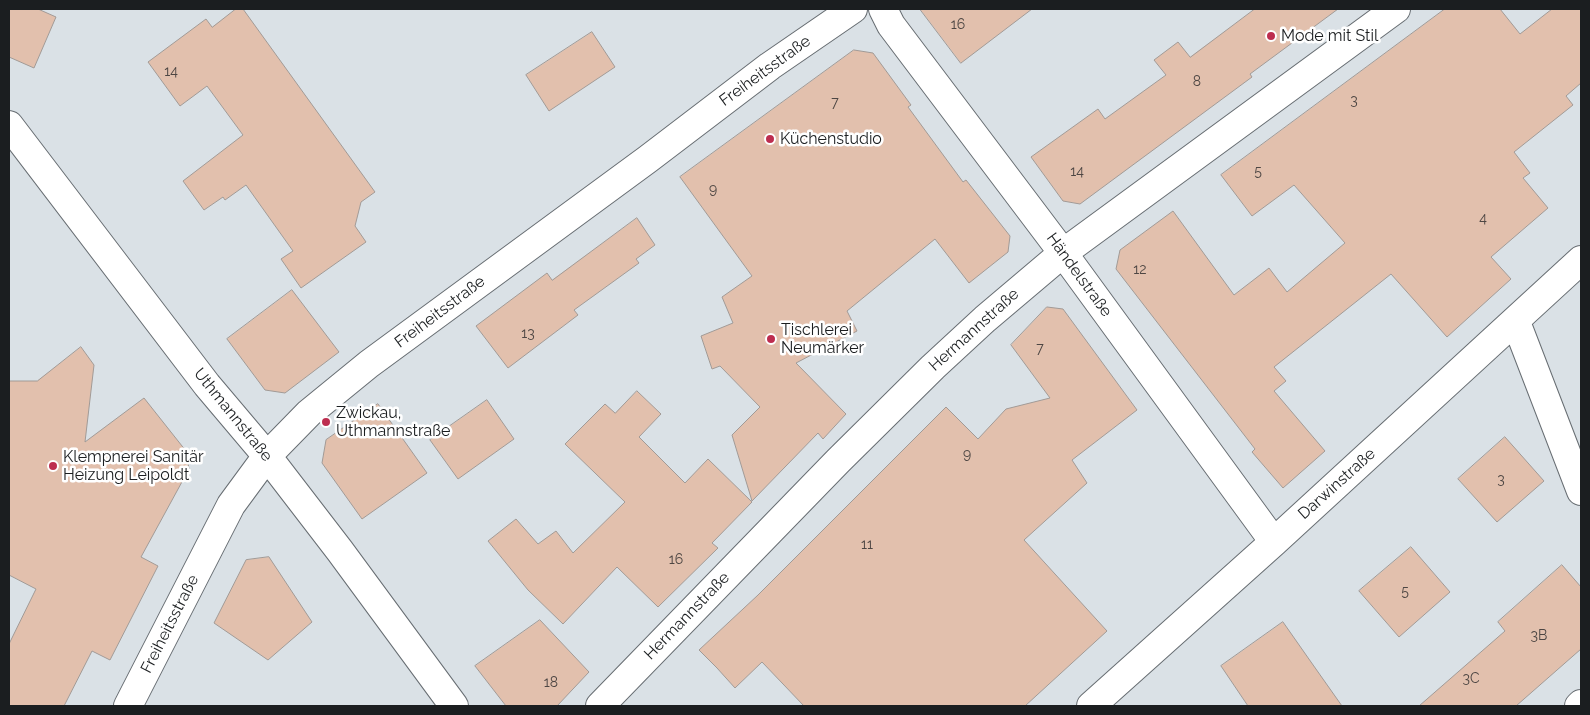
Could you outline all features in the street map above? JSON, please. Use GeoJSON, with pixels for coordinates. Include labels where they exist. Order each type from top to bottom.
{"type":"FeatureCollection","features":[{"type":"Feature","properties":{"kind":"street","name":"Freiheitsstraße"},"geometry":{"type":"LineString","coordinates":[[128,706],[231,505],[267,456],[309,414],[362,369],[770,66],[853,9]]}},
{"type":"Feature","properties":{"kind":"street","name":"Händelstraße"},"geometry":{"type":"LineString","coordinates":[[883,9],[891,25],[1062,253],[1274,542]]}},
{"type":"Feature","properties":{"kind":"street","name":"Hermannstraße"},"geometry":{"type":"LineString","coordinates":[[600,706],[766,533],[933,367],[985,319],[1062,253],[1396,9]]}},
{"type":"Feature","properties":{"kind":"street","name":"Uthmannstraße"},"geometry":{"type":"LineString","coordinates":[[9,125],[207,385],[267,456],[340,551],[454,706]]}},
{"type":"Feature","properties":{"kind":"street","name":"Darwinstraße"},"geometry":{"type":"LineString","coordinates":[[1091,706],[1516,322],[1581,260]]}},
{"type":"Feature","properties":{"kind":"street"},"geometry":{"type":"LineString","coordinates":[[1516,322],[1581,491]]}},
{"type":"Feature","properties":{"kind":"building"},"geometry":{"type":"Polygon","coordinates":[[[9,9],[38,9],[56,17],[34,68],[9,57],[9,9]]]}},
{"type":"Feature","properties":{"kind":"building"},"geometry":{"type":"Polygon","coordinates":[[[236,9],[243,9],[375,192],[361,202],[355,226],[366,242],[301,288],[281,259],[293,251],[246,185],[225,200],[223,197],[204,210],[183,181],[243,135],[207,86],[180,106],[148,62],[206,19],[212,27],[236,9]]]}},
{"type":"Feature","properties":{"kind":"building"},"geometry":{"type":"Polygon","coordinates":[[[920,9],[1032,9],[961,63],[920,9]]]}},
{"type":"Feature","properties":{"kind":"building"},"geometry":{"type":"Polygon","coordinates":[[[1255,9],[1338,9],[1250,74],[1252,77],[1080,204],[1063,201],[1031,157],[1098,109],[1105,119],[1166,75],[1154,60],[1178,42],[1190,57],[1255,9]]]}},
{"type":"Feature","properties":{"kind":"building"},"geometry":{"type":"Polygon","coordinates":[[[1445,9],[1500,9],[1520,34],[1552,9],[1581,9],[1581,83],[1566,96],[1573,105],[1514,152],[1530,173],[1523,178],[1548,208],[1491,257],[1511,279],[1447,337],[1391,274],[1274,367],[1286,381],[1274,391],[1325,451],[1283,488],[1252,452],[1255,449],[1116,269],[1120,250],[1173,211],[1234,295],[1269,268],[1287,292],[1345,243],[1294,185],[1252,216],[1221,175],[1445,9]]]}},
{"type":"Feature","properties":{"kind":"building"},"geometry":{"type":"Polygon","coordinates":[[[592,32],[615,67],[549,111],[526,75],[592,32]]]}},
{"type":"Feature","properties":{"kind":"building"},"geometry":{"type":"Polygon","coordinates":[[[854,50],[873,53],[911,105],[908,107],[963,182],[966,180],[1010,236],[1008,252],[969,283],[935,239],[847,311],[857,331],[796,363],[846,414],[823,439],[818,433],[752,501],[732,435],[760,407],[720,366],[712,369],[701,336],[733,323],[722,297],[752,276],[680,177],[854,50]]]}},
{"type":"Feature","properties":{"kind":"building"},"geometry":{"type":"Polygon","coordinates":[[[637,218],[655,245],[636,259],[639,263],[574,310],[578,315],[508,368],[476,326],[547,273],[552,280],[637,218]]]}},
{"type":"Feature","properties":{"kind":"building"},"geometry":{"type":"Polygon","coordinates":[[[292,290],[339,352],[285,393],[265,390],[227,339],[292,290]]]}},
{"type":"Feature","properties":{"kind":"building"},"geometry":{"type":"Polygon","coordinates":[[[1047,307],[1063,309],[1137,410],[1072,460],[1087,483],[1024,540],[1107,631],[1025,706],[804,706],[762,662],[735,688],[699,650],[758,595],[946,407],[978,439],[1006,409],[1050,398],[1011,345],[1047,307]]]}},
{"type":"Feature","properties":{"kind":"building"},"geometry":{"type":"Polygon","coordinates":[[[81,347],[94,365],[85,442],[144,398],[186,451],[189,469],[141,557],[158,566],[110,660],[92,651],[64,706],[9,706],[9,644],[36,589],[9,575],[9,381],[37,381],[81,347]]]}},
{"type":"Feature","properties":{"kind":"building"},"geometry":{"type":"Polygon","coordinates":[[[637,391],[661,414],[639,437],[685,483],[708,459],[752,502],[712,543],[718,548],[658,607],[617,567],[563,624],[528,590],[488,541],[516,519],[538,544],[556,531],[573,553],[625,502],[565,444],[605,404],[615,413],[637,391]]]}},
{"type":"Feature","properties":{"kind":"building"},"geometry":{"type":"Polygon","coordinates":[[[487,400],[514,439],[458,479],[430,440],[487,400]]]}},
{"type":"Feature","properties":{"kind":"building"},"geometry":{"type":"Polygon","coordinates":[[[378,404],[427,473],[362,519],[322,463],[326,440],[378,404]]]}},
{"type":"Feature","properties":{"kind":"building"},"geometry":{"type":"Polygon","coordinates":[[[1505,437],[1544,481],[1497,522],[1458,479],[1505,437]]]}},
{"type":"Feature","properties":{"kind":"building"},"geometry":{"type":"Polygon","coordinates":[[[1411,547],[1450,592],[1399,637],[1359,591],[1411,547]]]}},
{"type":"Feature","properties":{"kind":"building"},"geometry":{"type":"Polygon","coordinates":[[[269,557],[312,622],[268,660],[214,623],[246,560],[269,557]]]}},
{"type":"Feature","properties":{"kind":"building"},"geometry":{"type":"Polygon","coordinates":[[[1562,565],[1581,587],[1581,649],[1516,706],[1419,706],[1505,631],[1498,622],[1562,565]]]}},
{"type":"Feature","properties":{"kind":"building"},"geometry":{"type":"Polygon","coordinates":[[[540,620],[589,672],[557,706],[506,706],[475,666],[540,620]]]}},
{"type":"Feature","properties":{"kind":"building"},"geometry":{"type":"Polygon","coordinates":[[[1283,622],[1342,706],[1248,706],[1221,666],[1283,622]]]}},
{"type":"Feature","properties":{"kind":"place","name":"Mode mit Stil"},"geometry":{"type":"Point","coordinates":[1271,36]}},
{"type":"Feature","properties":{"kind":"place","name":"Küchenstudio"},"geometry":{"type":"Point","coordinates":[770,139]}},
{"type":"Feature","properties":{"kind":"place","name":"Tischlerei Neumärker"},"geometry":{"type":"Point","coordinates":[771,339]}},
{"type":"Feature","properties":{"kind":"place","name":"Zwickau, Uthmannstraße"},"geometry":{"type":"Point","coordinates":[326,422]}},
{"type":"Feature","properties":{"kind":"place","name":"Klempnerei Sanitär Heizung Leipoldt"},"geometry":{"type":"Point","coordinates":[53,466]}}]}
